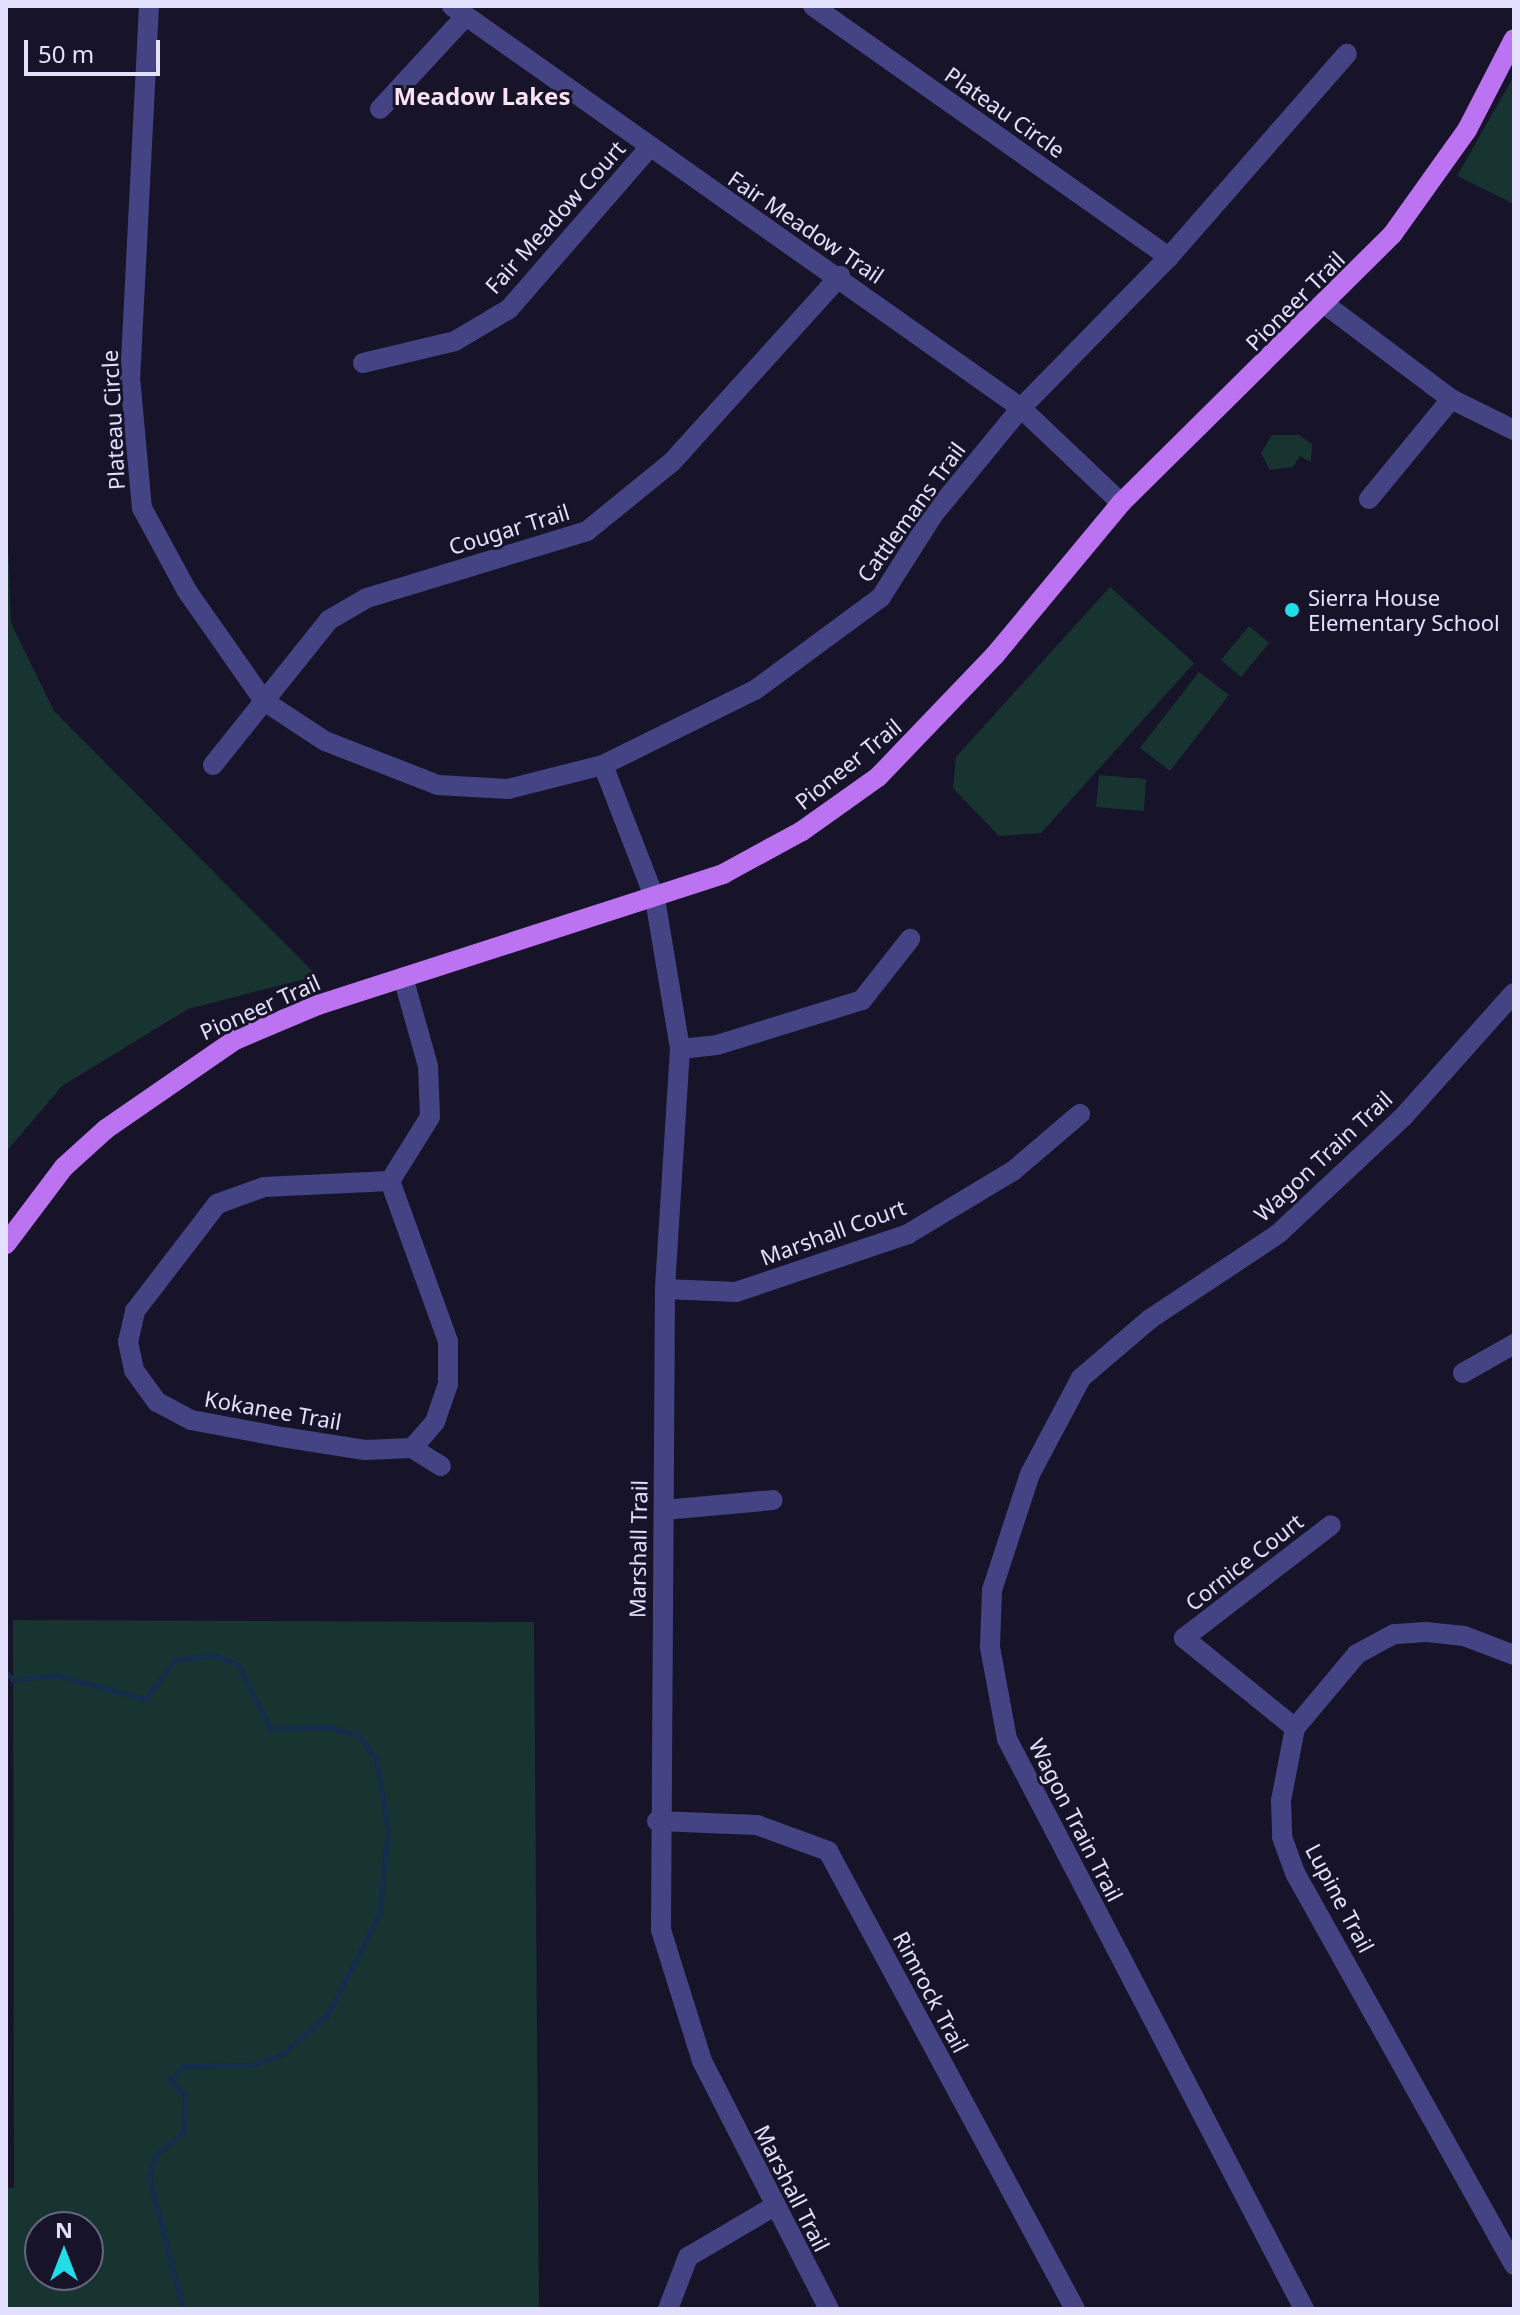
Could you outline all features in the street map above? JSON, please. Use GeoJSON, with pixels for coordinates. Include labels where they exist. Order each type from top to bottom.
{"type":"FeatureCollection","features":[{"type":"Feature","properties":{"kind":"main road","name":"Pioneer Trail"},"geometry":{"type":"LineString","coordinates":[[6,1244],[64,1167],[151,1092],[261,1028],[403,977],[655,899],[766,854],[878,777],[995,655],[1121,503],[1326,305],[1421,198],[1467,130],[1514,39]]}},
{"type":"Feature","properties":{"kind":"street","name":"Plateau Circle"},"geometry":{"type":"LineString","coordinates":[[149,6],[130,377],[142,508],[187,591],[264,701]]}},
{"type":"Feature","properties":{"kind":"street","name":"Plateau Circle"},"geometry":{"type":"LineString","coordinates":[[813,6],[1169,257]]}},
{"type":"Feature","properties":{"kind":"street"},"geometry":{"type":"LineString","coordinates":[[380,109],[458,12]]}},
{"type":"Feature","properties":{"kind":"street","name":"Fair Meadow Trail"},"geometry":{"type":"LineString","coordinates":[[458,12],[647,150],[840,276],[1021,408],[1121,503]]}},
{"type":"Feature","properties":{"kind":"street","name":"Cattlemans Trail"},"geometry":{"type":"LineString","coordinates":[[264,701],[325,741],[438,785],[508,789],[603,765],[755,690],[881,597],[933,515],[1021,408],[1169,257],[1347,54]]}},
{"type":"Feature","properties":{"kind":"street","name":"Fair Meadow Court"},"geometry":{"type":"LineString","coordinates":[[363,363],[455,341],[509,309],[647,150]]}},
{"type":"Feature","properties":{"kind":"street","name":"Cougar Trail"},"geometry":{"type":"LineString","coordinates":[[213,765],[329,620],[367,598],[587,531],[672,462],[840,276]]}},
{"type":"Feature","properties":{"kind":"street"},"geometry":{"type":"LineString","coordinates":[[1326,305],[1451,399],[1514,430]]}},
{"type":"Feature","properties":{"kind":"street"},"geometry":{"type":"LineString","coordinates":[[1369,499],[1451,399]]}},
{"type":"Feature","properties":{"kind":"street","name":"Marshall Trail"},"geometry":{"type":"LineString","coordinates":[[603,765],[655,899],[680,1049],[665,1289],[657,1821],[661,1930],[702,2061],[773,2207],[829,2309]]}},
{"type":"Feature","properties":{"kind":"street"},"geometry":{"type":"LineString","coordinates":[[680,1049],[717,1045],[862,1000],[910,939]]}},
{"type":"Feature","properties":{"kind":"street"},"geometry":{"type":"LineString","coordinates":[[403,977],[428,1066],[430,1117],[390,1181],[448,1341],[448,1384],[435,1422],[412,1448],[441,1466]]}},
{"type":"Feature","properties":{"kind":"street","name":"Wagon Train Trail"},"geometry":{"type":"LineString","coordinates":[[1304,2309],[1007,1739],[990,1647],[992,1590],[1030,1474],[1081,1378],[1150,1319],[1278,1234],[1403,1117],[1514,993]]}},
{"type":"Feature","properties":{"kind":"street","name":"Marshall Court"},"geometry":{"type":"LineString","coordinates":[[665,1289],[736,1292],[908,1234],[1013,1171],[1080,1114]]}},
{"type":"Feature","properties":{"kind":"street","name":"Kokanee Trail"},"geometry":{"type":"LineString","coordinates":[[390,1181],[264,1187],[217,1204],[158,1272],[135,1311],[128,1342],[134,1370],[157,1402],[191,1420],[365,1450],[412,1448]]}},
{"type":"Feature","properties":{"kind":"street"},"geometry":{"type":"LineString","coordinates":[[1463,1373],[1514,1344]]}},
{"type":"Feature","properties":{"kind":"street"},"geometry":{"type":"LineString","coordinates":[[664,1510],[773,1500]]}},
{"type":"Feature","properties":{"kind":"street","name":"Cornice Court"},"geometry":{"type":"LineString","coordinates":[[1295,1728],[1184,1638],[1331,1525]]}},
{"type":"Feature","properties":{"kind":"street","name":"Lupine Trail"},"geometry":{"type":"LineString","coordinates":[[1514,1655],[1464,1636],[1394,1634],[1357,1654],[1327,1682],[1295,1728],[1281,1801],[1282,1837],[1295,1873],[1514,2265]]}},
{"type":"Feature","properties":{"kind":"street","name":"Rimrock Trail"},"geometry":{"type":"LineString","coordinates":[[657,1821],[757,1825],[828,1851],[1075,2309]]}},
{"type":"Feature","properties":{"kind":"street"},"geometry":{"type":"LineString","coordinates":[[668,2309],[688,2257],[773,2207]]}},
{"type":"Feature","properties":{"kind":"green space"},"geometry":{"type":"Polygon","coordinates":[[[1514,76],[1514,204],[1457,176],[1514,76]]]}},
{"type":"Feature","properties":{"kind":"green space"},"geometry":{"type":"Polygon","coordinates":[[[1272,435],[1299,435],[1312,444],[1311,462],[1300,456],[1293,467],[1270,470],[1261,453],[1272,435]]]}},
{"type":"Feature","properties":{"kind":"green space"},"geometry":{"type":"Polygon","coordinates":[[[6,488],[11,623],[54,711],[317,976],[188,1009],[62,1086],[6,1152],[6,488]]]}},
{"type":"Feature","properties":{"kind":"green space"},"geometry":{"type":"Polygon","coordinates":[[[1110,587],[1194,663],[1041,833],[999,836],[953,788],[956,757],[1110,587]]]}},
{"type":"Feature","properties":{"kind":"green space"},"geometry":{"type":"Polygon","coordinates":[[[1249,626],[1269,643],[1241,677],[1221,660],[1249,626]]]}},
{"type":"Feature","properties":{"kind":"green space"},"geometry":{"type":"Polygon","coordinates":[[[1199,672],[1229,695],[1170,771],[1140,748],[1199,672]]]}},
{"type":"Feature","properties":{"kind":"green space"},"geometry":{"type":"Polygon","coordinates":[[[1099,775],[1146,779],[1144,811],[1096,807],[1099,775]]]}},
{"type":"Feature","properties":{"kind":"green space"},"geometry":{"type":"Polygon","coordinates":[[[13,1620],[534,1622],[539,2309],[6,2309],[6,2188],[14,2188],[13,1620]]]}},
{"type":"Feature","properties":{"kind":"waterway"},"geometry":{"type":"LineString","coordinates":[[6,1673],[13,1680],[57,1675],[145,1699],[174,1660],[215,1655],[238,1665],[270,1728],[330,1727],[357,1735],[376,1758],[388,1830],[379,1915],[327,2015],[282,2054],[252,2065],[184,2066],[170,2080],[185,2095],[184,2132],[156,2155],[149,2176],[183,2309]]}},
{"type":"Feature","properties":{"kind":"place","name":"Sierra House Elementary School"},"geometry":{"type":"Point","coordinates":[1292,610]}},
{"type":"Feature","properties":{"kind":"district","name":"Meadow Lakes"},"geometry":{"type":"Point","coordinates":[482,96]}}]}
